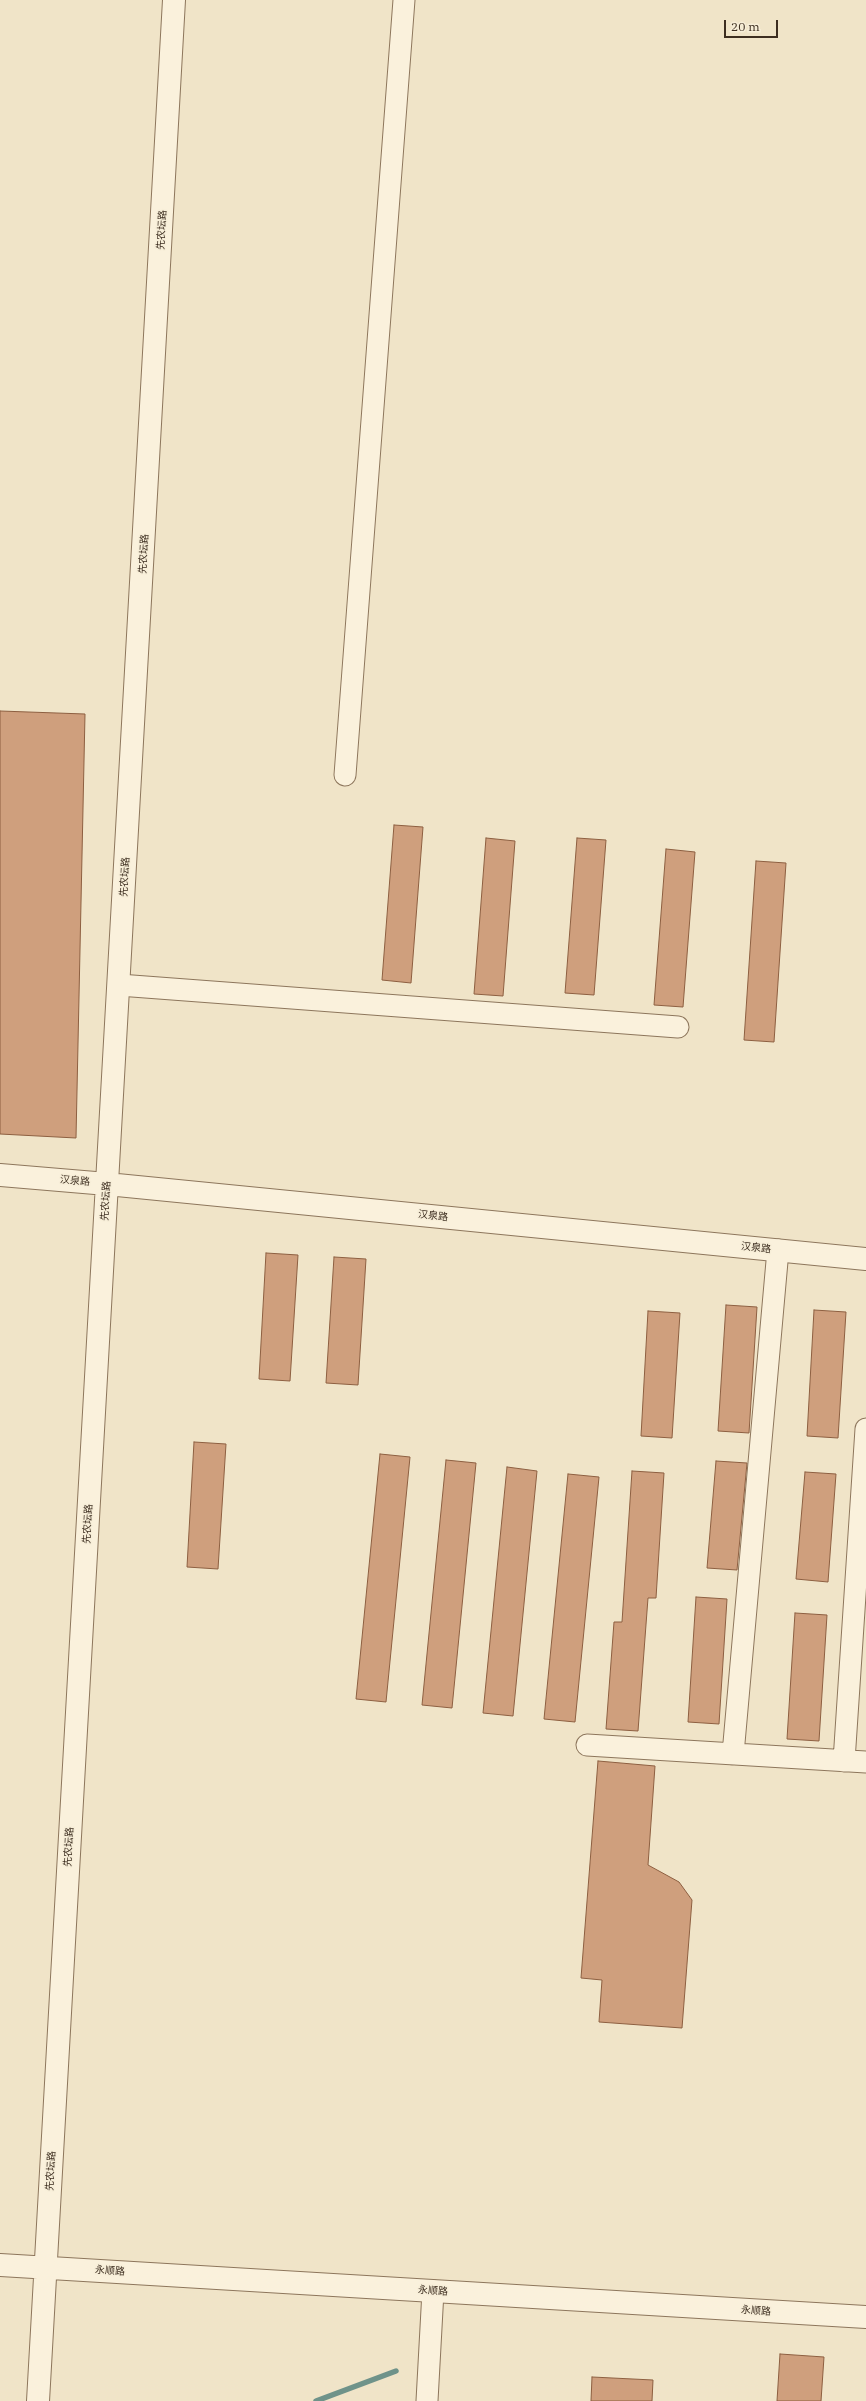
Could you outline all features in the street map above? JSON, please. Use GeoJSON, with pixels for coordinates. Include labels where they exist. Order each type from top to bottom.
{"type":"FeatureCollection","features":[{"type":"Feature","properties":{"kind":"street","name":"先农坛路"},"geometry":{"type":"LineString","coordinates":[[38,2401],[174,0]]}},
{"type":"Feature","properties":{"kind":"street"},"geometry":{"type":"LineString","coordinates":[[344,775],[404,0]]}},
{"type":"Feature","properties":{"kind":"street"},"geometry":{"type":"LineString","coordinates":[[119,985],[678,1027]]}},
{"type":"Feature","properties":{"kind":"street","name":"汉泉路"},"geometry":{"type":"LineString","coordinates":[[0,1175],[107,1184],[866,1259]]}},
{"type":"Feature","properties":{"kind":"street"},"geometry":{"type":"LineString","coordinates":[[733,1754],[778,1250]]}},
{"type":"Feature","properties":{"kind":"street"},"geometry":{"type":"LineString","coordinates":[[844,1761],[866,1429]]}},
{"type":"Feature","properties":{"kind":"street"},"geometry":{"type":"LineString","coordinates":[[587,1745],[866,1762]]}},
{"type":"Feature","properties":{"kind":"street","name":"永顺路"},"geometry":{"type":"LineString","coordinates":[[0,2265],[866,2317]]}},
{"type":"Feature","properties":{"kind":"street"},"geometry":{"type":"LineString","coordinates":[[427,2401],[433,2291]]}},
{"type":"Feature","properties":{"kind":"building"},"geometry":{"type":"Polygon","coordinates":[[[0,711],[85,714],[76,1138],[0,1134],[0,711]]]}},
{"type":"Feature","properties":{"kind":"building"},"geometry":{"type":"Polygon","coordinates":[[[394,825],[423,827],[411,983],[382,980],[394,825]]]}},
{"type":"Feature","properties":{"kind":"building"},"geometry":{"type":"Polygon","coordinates":[[[486,838],[515,841],[503,996],[474,994],[486,838]]]}},
{"type":"Feature","properties":{"kind":"building"},"geometry":{"type":"Polygon","coordinates":[[[577,838],[606,840],[594,995],[565,993],[577,838]]]}},
{"type":"Feature","properties":{"kind":"building"},"geometry":{"type":"Polygon","coordinates":[[[666,849],[695,852],[683,1007],[654,1005],[666,849]]]}},
{"type":"Feature","properties":{"kind":"building"},"geometry":{"type":"Polygon","coordinates":[[[756,861],[786,863],[774,1042],[744,1040],[756,861]]]}},
{"type":"Feature","properties":{"kind":"building"},"geometry":{"type":"Polygon","coordinates":[[[266,1253],[298,1255],[290,1381],[259,1379],[266,1253]]]}},
{"type":"Feature","properties":{"kind":"building"},"geometry":{"type":"Polygon","coordinates":[[[334,1257],[366,1259],[358,1385],[326,1383],[334,1257]]]}},
{"type":"Feature","properties":{"kind":"building"},"geometry":{"type":"Polygon","coordinates":[[[726,1305],[757,1307],[749,1433],[718,1431],[726,1305]]]}},
{"type":"Feature","properties":{"kind":"building"},"geometry":{"type":"Polygon","coordinates":[[[814,1310],[846,1312],[838,1438],[807,1436],[814,1310]]]}},
{"type":"Feature","properties":{"kind":"building"},"geometry":{"type":"Polygon","coordinates":[[[648,1311],[680,1313],[672,1438],[641,1436],[648,1311]]]}},
{"type":"Feature","properties":{"kind":"building"},"geometry":{"type":"Polygon","coordinates":[[[194,1442],[226,1444],[218,1569],[187,1567],[194,1442]]]}},
{"type":"Feature","properties":{"kind":"building"},"geometry":{"type":"Polygon","coordinates":[[[380,1454],[410,1457],[386,1702],[356,1699],[380,1454]]]}},
{"type":"Feature","properties":{"kind":"building"},"geometry":{"type":"Polygon","coordinates":[[[446,1460],[476,1463],[452,1708],[422,1705],[446,1460]]]}},
{"type":"Feature","properties":{"kind":"building"},"geometry":{"type":"Polygon","coordinates":[[[716,1461],[747,1463],[737,1570],[707,1568],[716,1461]]]}},
{"type":"Feature","properties":{"kind":"building"},"geometry":{"type":"Polygon","coordinates":[[[507,1467],[537,1471],[513,1716],[483,1713],[507,1467]]]}},
{"type":"Feature","properties":{"kind":"building"},"geometry":{"type":"Polygon","coordinates":[[[632,1471],[664,1473],[656,1598],[648,1598],[638,1731],[606,1729],[614,1622],[622,1622],[632,1471]]]}},
{"type":"Feature","properties":{"kind":"building"},"geometry":{"type":"Polygon","coordinates":[[[805,1472],[836,1474],[828,1582],[796,1579],[805,1472]]]}},
{"type":"Feature","properties":{"kind":"building"},"geometry":{"type":"Polygon","coordinates":[[[568,1474],[599,1477],[575,1722],[544,1719],[568,1474]]]}},
{"type":"Feature","properties":{"kind":"building"},"geometry":{"type":"Polygon","coordinates":[[[696,1597],[727,1599],[719,1724],[688,1722],[696,1597]]]}},
{"type":"Feature","properties":{"kind":"building"},"geometry":{"type":"Polygon","coordinates":[[[795,1613],[827,1615],[819,1741],[787,1739],[795,1613]]]}},
{"type":"Feature","properties":{"kind":"building"},"geometry":{"type":"Polygon","coordinates":[[[598,1761],[655,1766],[648,1865],[679,1882],[692,1900],[682,2028],[599,2022],[602,1980],[581,1978],[598,1761]]]}},
{"type":"Feature","properties":{"kind":"building"},"geometry":{"type":"Polygon","coordinates":[[[780,2354],[824,2357],[821,2401],[777,2401],[780,2354]]]}},
{"type":"Feature","properties":{"kind":"building"},"geometry":{"type":"Polygon","coordinates":[[[592,2377],[653,2380],[652,2401],[591,2401],[592,2377]]]}},
{"type":"Feature","properties":{"kind":"waterway"},"geometry":{"type":"LineString","coordinates":[[316,2401],[396,2371]]}}]}
